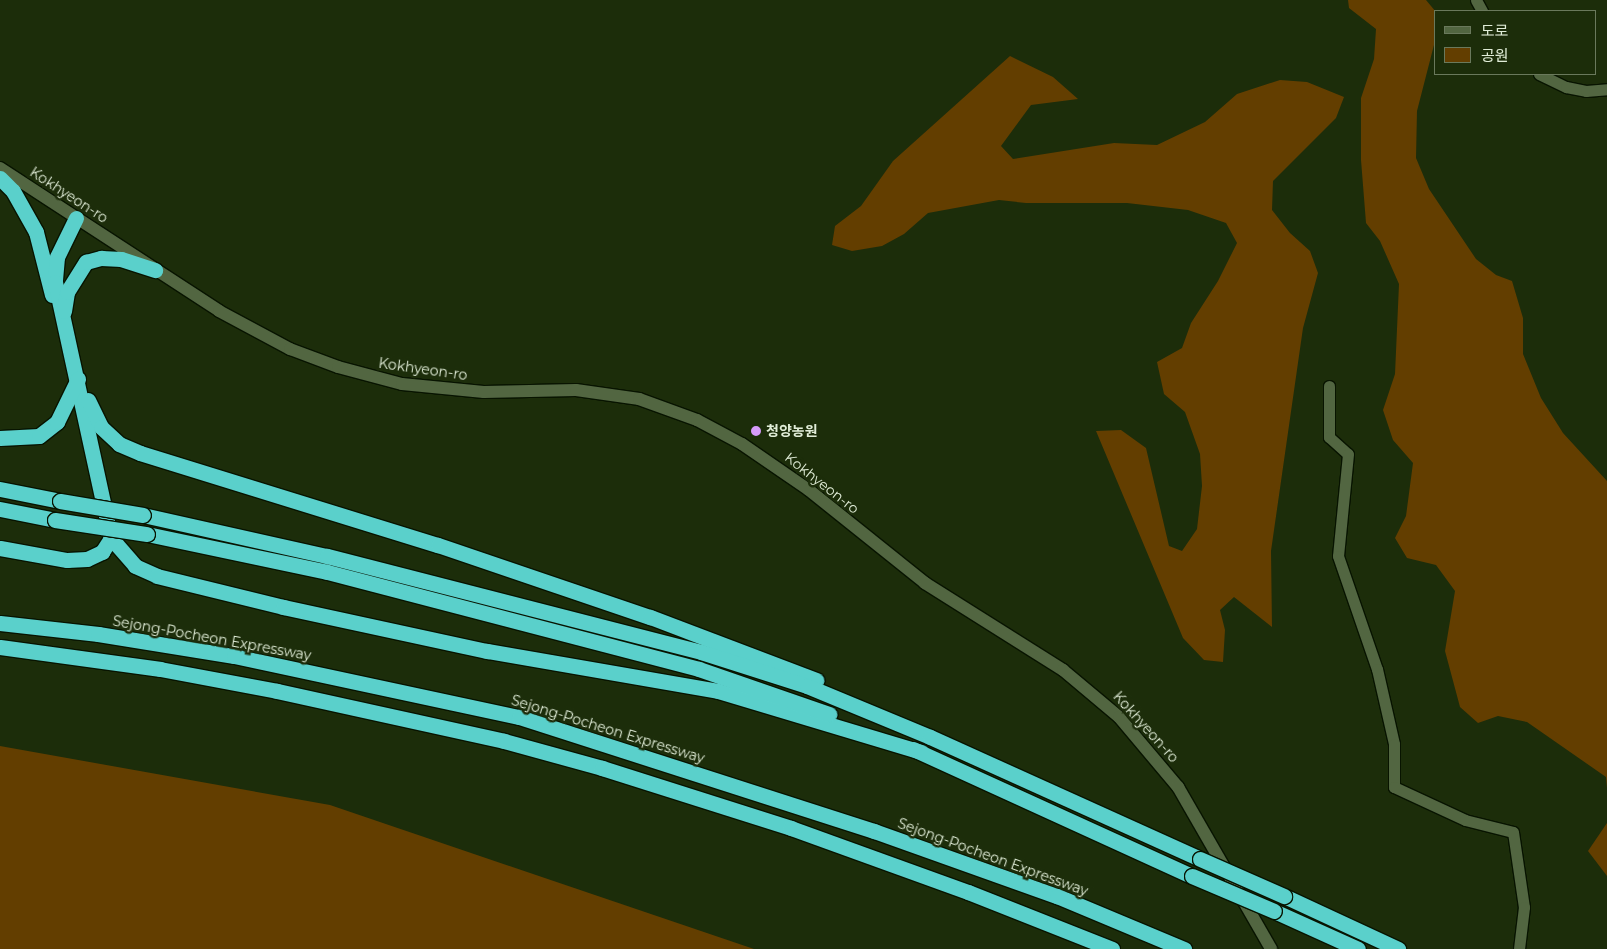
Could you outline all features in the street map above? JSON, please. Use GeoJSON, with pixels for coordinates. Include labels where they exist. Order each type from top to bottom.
{"type":"FeatureCollection","features":[{"type":"Feature","properties":{"kind":"highway"},"geometry":{"type":"LineString","coordinates":[[0,178],[13,191],[36,232],[46,281],[63,320]]}},
{"type":"Feature","properties":{"kind":"highway"},"geometry":{"type":"LineString","coordinates":[[76,218],[57,257],[55,282],[78,380],[111,538],[135,566],[157,576],[283,608],[487,650],[718,692],[921,752]]}},
{"type":"Feature","properties":{"kind":"highway"},"geometry":{"type":"LineString","coordinates":[[63,320],[67,292],[86,262],[101,258],[121,259],[155,270]]}},
{"type":"Feature","properties":{"kind":"highway"},"geometry":{"type":"LineString","coordinates":[[0,438],[39,436],[57,422],[78,380]]}},
{"type":"Feature","properties":{"kind":"highway"},"geometry":{"type":"LineString","coordinates":[[78,380],[101,426],[119,444],[140,453],[438,545],[650,617],[809,676],[930,737]]}},
{"type":"Feature","properties":{"kind":"highway"},"geometry":{"type":"LineString","coordinates":[[0,489],[143,515],[327,556],[701,652],[807,686],[930,737],[1398,949]]}},
{"type":"Feature","properties":{"kind":"highway"},"geometry":{"type":"LineString","coordinates":[[0,509],[55,520],[147,534],[327,572],[699,669],[799,702],[921,752],[1192,876],[1358,949]]}},
{"type":"Feature","properties":{"kind":"highway"},"geometry":{"type":"LineString","coordinates":[[0,548],[67,560],[87,559],[102,552],[111,538]]}},
{"type":"Feature","properties":{"kind":"highway","name":"Sejong-Pocheon Expressway"},"geometry":{"type":"LineString","coordinates":[[0,623],[98,634],[234,656],[451,701],[527,720],[874,831],[1057,896],[1184,949]]}},
{"type":"Feature","properties":{"kind":"highway"},"geometry":{"type":"LineString","coordinates":[[0,647],[151,668],[267,689],[504,741],[602,768],[791,828],[958,888],[1112,949]]}},
{"type":"Feature","properties":{"kind":"main road","name":"Kokhyeon-ro"},"geometry":{"type":"LineString","coordinates":[[0,168],[155,270],[252,330],[290,349],[362,374],[439,389],[576,390],[612,394],[666,406],[742,444],[809,490],[925,583],[1063,670],[1119,717],[1178,787],[1271,949]]}},
{"type":"Feature","properties":{"kind":"street"},"geometry":{"type":"LineString","coordinates":[[1541,75],[1566,87],[1586,91],[1607,89]]}},
{"type":"Feature","properties":{"kind":"street"},"geometry":{"type":"LineString","coordinates":[[1329,386],[1329,437],[1348,454],[1338,556],[1377,669],[1394,744],[1394,786],[1465,820],[1513,832],[1524,906],[1519,949]]}},
{"type":"Feature","properties":{"kind":"green space"},"geometry":{"type":"Polygon","coordinates":[[[1348,0],[1426,0],[1434,10],[1434,45],[1417,111],[1416,158],[1429,189],[1476,259],[1496,275],[1512,281],[1523,318],[1523,354],[1541,398],[1563,433],[1607,481],[1607,788],[1606,777],[1527,722],[1498,716],[1478,723],[1460,707],[1445,651],[1455,591],[1436,565],[1407,558],[1395,538],[1406,516],[1413,463],[1393,440],[1383,410],[1395,374],[1399,284],[1380,241],[1366,223],[1361,160],[1361,98],[1374,59],[1376,29],[1349,8],[1348,0]]]}},
{"type":"Feature","properties":{"kind":"green space"},"geometry":{"type":"Polygon","coordinates":[[[1010,56],[1053,77],[1078,99],[1031,105],[1001,146],[1013,159],[1114,143],[1157,145],[1205,122],[1237,94],[1280,80],[1307,82],[1344,97],[1336,118],[1273,181],[1272,210],[1290,233],[1310,251],[1318,273],[1303,328],[1271,551],[1272,627],[1234,597],[1220,610],[1225,630],[1223,662],[1204,660],[1183,638],[1096,431],[1121,430],[1146,448],[1169,546],[1182,551],[1197,529],[1202,486],[1200,454],[1185,412],[1164,394],[1157,362],[1182,348],[1191,323],[1218,281],[1237,243],[1226,223],[1188,210],[1127,203],[1026,203],[999,200],[928,213],[904,234],[882,246],[852,251],[832,245],[835,226],[861,206],[893,161],[1010,56]]]}},
{"type":"Feature","properties":{"kind":"green space"},"geometry":{"type":"Polygon","coordinates":[[[0,746],[330,805],[754,949],[0,949],[0,746]]]}},
{"type":"Feature","properties":{"kind":"green space"},"geometry":{"type":"Polygon","coordinates":[[[1607,823],[1607,876],[1588,851],[1607,823]]]}},
{"type":"Feature","properties":{"kind":"place","name":"청양농원"},"geometry":{"type":"Point","coordinates":[756,431]}}]}
